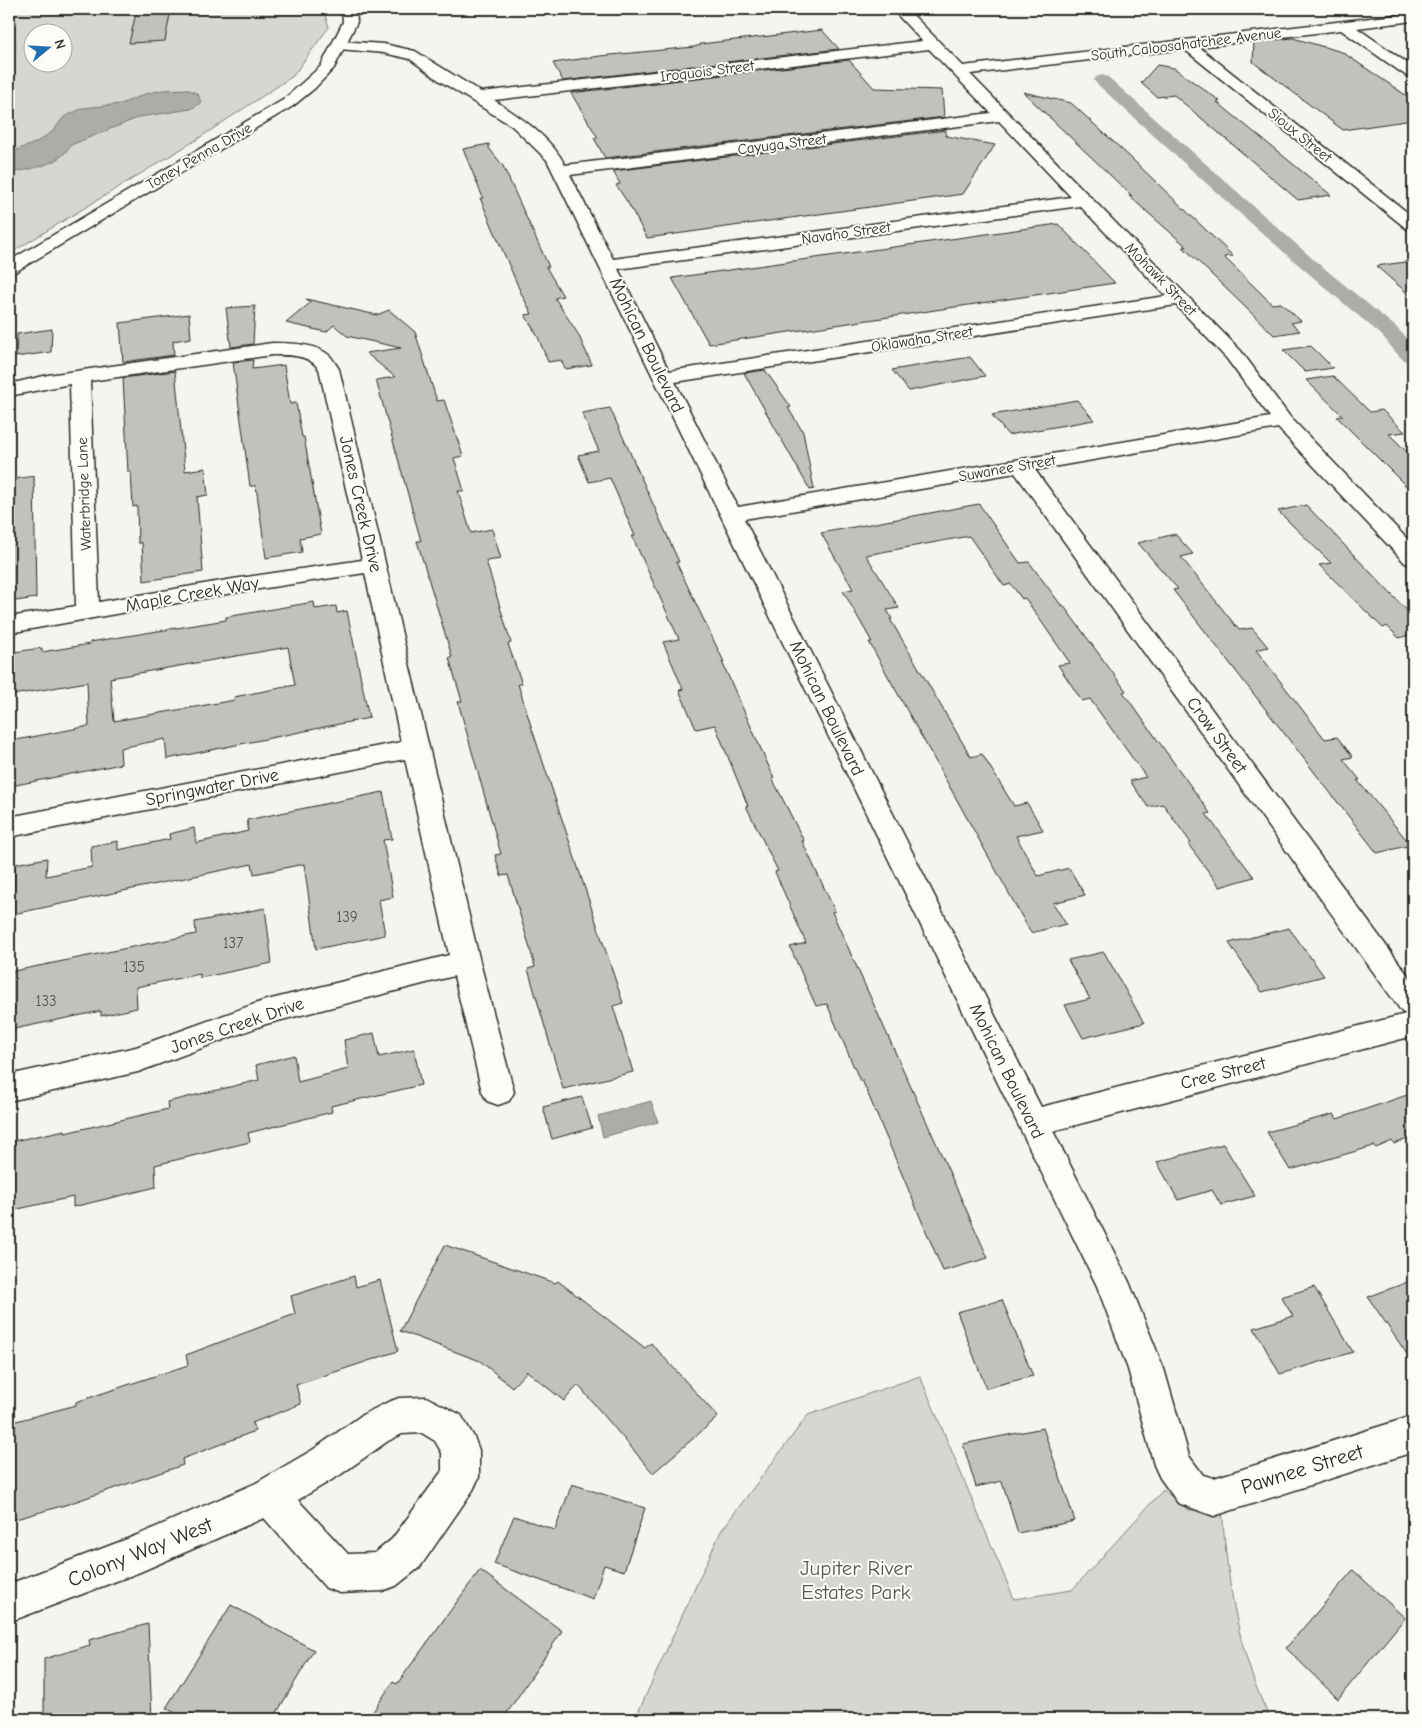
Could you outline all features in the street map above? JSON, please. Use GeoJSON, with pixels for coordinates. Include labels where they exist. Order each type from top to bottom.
{"type":"FeatureCollection","features":[{"type":"Feature","properties":{"kind":"street","name":"Toney Penna Drive"},"geometry":{"type":"LineString","coordinates":[[9,268],[277,110],[310,85],[327,68],[350,22],[350,9]]}},
{"type":"Feature","properties":{"kind":"street","name":"Mohawk Street"},"geometry":{"type":"LineString","coordinates":[[899,9],[1234,355],[1283,421],[1413,558]]}},
{"type":"Feature","properties":{"kind":"street","name":"South Caloosahatchee Avenue"},"geometry":{"type":"LineString","coordinates":[[959,71],[1413,17]]}},
{"type":"Feature","properties":{"kind":"street"},"geometry":{"type":"LineString","coordinates":[[1344,25],[1413,74]]}},
{"type":"Feature","properties":{"kind":"street","name":"Iroquois Street"},"geometry":{"type":"LineString","coordinates":[[481,97],[934,44]]}},
{"type":"Feature","properties":{"kind":"street","name":"Sioux Street"},"geometry":{"type":"LineString","coordinates":[[1187,44],[1413,225]]}},
{"type":"Feature","properties":{"kind":"street","name":"Mohican Boulevard"},"geometry":{"type":"LineString","coordinates":[[339,45],[396,50],[412,54],[445,77],[481,97],[528,130],[545,147],[561,172],[1112,1282],[1146,1369],[1173,1465],[1191,1490]]}},
{"type":"Feature","properties":{"kind":"street","name":"Cayuga Street"},"geometry":{"type":"LineString","coordinates":[[561,172],[1003,116]]}},
{"type":"Feature","properties":{"kind":"street","name":"Navaho Street"},"geometry":{"type":"LineString","coordinates":[[608,265],[1085,200]]}},
{"type":"Feature","properties":{"kind":"street","name":"Oklawaha Street"},"geometry":{"type":"LineString","coordinates":[[664,378],[1181,299]]}},
{"type":"Feature","properties":{"kind":"street","name":"Jones Creek Drive"},"geometry":{"type":"LineString","coordinates":[[9,390],[44,381],[272,349],[293,349],[310,353],[322,359],[329,369],[375,565],[414,748],[498,1092]]}},
{"type":"Feature","properties":{"kind":"street","name":"Waterbridge Lane"},"geometry":{"type":"LineString","coordinates":[[80,377],[88,612]]}},
{"type":"Feature","properties":{"kind":"street","name":"Suwanee Street"},"geometry":{"type":"LineString","coordinates":[[731,515],[1283,421]]}},
{"type":"Feature","properties":{"kind":"street","name":"Crow Street"},"geometry":{"type":"LineString","coordinates":[[1021,466],[1413,1004]]}},
{"type":"Feature","properties":{"kind":"street","name":"Maple Creek Way"},"geometry":{"type":"LineString","coordinates":[[9,625],[233,586],[375,565]]}},
{"type":"Feature","properties":{"kind":"street","name":"Springwater Drive"},"geometry":{"type":"LineString","coordinates":[[9,827],[414,748]]}},
{"type":"Feature","properties":{"kind":"street","name":"Jones Creek Drive"},"geometry":{"type":"LineString","coordinates":[[9,1088],[138,1059],[270,1011],[465,962]]}},
{"type":"Feature","properties":{"kind":"street","name":"Cree Street"},"geometry":{"type":"LineString","coordinates":[[1033,1123],[1413,1024]]}},
{"type":"Feature","properties":{"kind":"street","name":"Colony Way West"},"geometry":{"type":"LineString","coordinates":[[9,1603],[130,1558],[222,1519],[269,1496],[327,1462],[375,1428],[399,1416],[426,1415],[448,1428],[461,1450],[460,1477],[406,1553],[382,1572],[340,1574],[269,1496]]}},
{"type":"Feature","properties":{"kind":"street","name":"Pawnee Street"},"geometry":{"type":"LineString","coordinates":[[1191,1490],[1214,1497],[1413,1434]]}},
{"type":"Feature","properties":{"kind":"green space"},"geometry":{"type":"Polygon","coordinates":[[[9,9],[323,9],[329,27],[293,76],[196,140],[9,254],[9,9]]]}},
{"type":"Feature","properties":{"kind":"green space","name":"Jupiter River Estates Park"},"geometry":{"type":"Polygon","coordinates":[[[920,1376],[1014,1599],[1072,1590],[1163,1490],[1189,1510],[1222,1509],[1228,1570],[1239,1630],[1252,1675],[1270,1719],[635,1719],[721,1531],[808,1415],[920,1376]]]}},
{"type":"Feature","properties":{"kind":"shaded area"},"geometry":{"type":"Polygon","coordinates":[[[187,89],[198,94],[201,103],[191,109],[140,117],[71,145],[66,152],[52,162],[35,168],[9,173],[9,153],[35,143],[52,132],[64,117],[83,108],[121,104],[145,94],[162,90],[187,89]]]}},
{"type":"Feature","properties":{"kind":"shaded area"},"geometry":{"type":"Polygon","coordinates":[[[651,1101],[658,1122],[603,1137],[598,1116],[651,1101]]]}},
{"type":"Feature","properties":{"kind":"building"},"geometry":{"type":"Polygon","coordinates":[[[137,9],[171,9],[165,41],[129,43],[137,9]]]}},
{"type":"Feature","properties":{"kind":"building"},"geometry":{"type":"Polygon","coordinates":[[[822,30],[839,49],[563,81],[553,63],[600,56],[694,47],[700,44],[822,30]]]}},
{"type":"Feature","properties":{"kind":"building"},"geometry":{"type":"Polygon","coordinates":[[[1293,38],[1342,52],[1413,100],[1413,120],[1343,130],[1253,62],[1254,42],[1293,38]]]}},
{"type":"Feature","properties":{"kind":"building"},"geometry":{"type":"Polygon","coordinates":[[[849,60],[874,88],[942,90],[944,117],[605,158],[594,138],[598,138],[571,93],[849,60]]]}},
{"type":"Feature","properties":{"kind":"building"},"geometry":{"type":"Polygon","coordinates":[[[1157,65],[1174,68],[1220,101],[1217,102],[1331,195],[1298,200],[1174,95],[1157,97],[1141,83],[1157,65]]]}},
{"type":"Feature","properties":{"kind":"building"},"geometry":{"type":"Polygon","coordinates":[[[1023,92],[1071,103],[1233,256],[1224,257],[1272,304],[1281,303],[1301,321],[1291,323],[1300,331],[1274,335],[1183,247],[1187,247],[1129,196],[1132,196],[1023,92]]]}},
{"type":"Feature","properties":{"kind":"building"},"geometry":{"type":"Polygon","coordinates":[[[946,130],[946,136],[995,145],[963,194],[647,238],[616,185],[620,184],[613,171],[946,130]]]}},
{"type":"Feature","properties":{"kind":"building"},"geometry":{"type":"Polygon","coordinates":[[[489,144],[489,148],[503,166],[549,267],[546,267],[563,296],[555,298],[578,334],[592,365],[565,369],[561,360],[548,362],[538,337],[525,315],[532,314],[480,198],[483,198],[463,149],[489,144]]]}},
{"type":"Feature","properties":{"kind":"building"},"geometry":{"type":"Polygon","coordinates":[[[1058,224],[1115,283],[709,344],[672,278],[1058,224]]]}},
{"type":"Feature","properties":{"kind":"building"},"geometry":{"type":"Polygon","coordinates":[[[1413,261],[1413,298],[1376,266],[1413,261]]]}},
{"type":"Feature","properties":{"kind":"building"},"geometry":{"type":"Polygon","coordinates":[[[306,299],[377,315],[389,310],[415,332],[437,401],[444,400],[463,456],[454,458],[464,491],[458,491],[471,533],[492,529],[501,559],[486,561],[511,643],[508,644],[522,684],[518,684],[623,1003],[613,1006],[633,1072],[563,1089],[528,969],[535,967],[529,945],[508,875],[501,876],[495,855],[501,854],[458,702],[462,701],[449,658],[452,657],[417,541],[421,541],[376,380],[395,377],[366,353],[401,348],[347,336],[334,325],[326,332],[286,323],[310,303],[306,299]]]}},
{"type":"Feature","properties":{"kind":"building"},"geometry":{"type":"Polygon","coordinates":[[[255,306],[253,344],[231,347],[226,308],[255,306]]]}},
{"type":"Feature","properties":{"kind":"building"},"geometry":{"type":"Polygon","coordinates":[[[189,314],[191,338],[173,341],[174,355],[123,362],[120,323],[189,314]]]}},
{"type":"Feature","properties":{"kind":"building"},"geometry":{"type":"Polygon","coordinates":[[[52,329],[51,352],[16,357],[17,334],[52,329]]]}},
{"type":"Feature","properties":{"kind":"building"},"geometry":{"type":"Polygon","coordinates":[[[1311,346],[1333,368],[1305,372],[1283,350],[1311,346]]]}},
{"type":"Feature","properties":{"kind":"building"},"geometry":{"type":"Polygon","coordinates":[[[970,357],[985,376],[909,391],[892,370],[970,357]]]}},
{"type":"Feature","properties":{"kind":"building"},"geometry":{"type":"Polygon","coordinates":[[[253,360],[252,369],[284,365],[290,404],[296,403],[302,437],[304,437],[321,534],[300,538],[302,552],[266,558],[256,486],[250,486],[233,362],[253,360]]]}},
{"type":"Feature","properties":{"kind":"building"},"geometry":{"type":"Polygon","coordinates":[[[765,370],[791,407],[788,408],[803,432],[814,489],[810,490],[744,373],[765,370]]]}},
{"type":"Feature","properties":{"kind":"building"},"geometry":{"type":"Polygon","coordinates":[[[175,371],[185,471],[205,468],[208,495],[197,497],[203,572],[144,581],[142,543],[138,543],[137,506],[133,507],[131,472],[128,472],[123,378],[175,371]]]}},
{"type":"Feature","properties":{"kind":"building"},"geometry":{"type":"Polygon","coordinates":[[[1333,376],[1370,412],[1382,410],[1405,432],[1389,434],[1413,458],[1413,493],[1337,417],[1343,416],[1306,380],[1333,376]]]}},
{"type":"Feature","properties":{"kind":"building"},"geometry":{"type":"Polygon","coordinates":[[[1077,400],[1094,420],[1008,435],[992,415],[1077,400]]]}},
{"type":"Feature","properties":{"kind":"building"},"geometry":{"type":"Polygon","coordinates":[[[610,408],[679,562],[676,562],[724,662],[722,662],[774,778],[772,778],[804,841],[802,841],[835,911],[832,912],[988,1258],[943,1271],[862,1080],[860,1081],[827,1004],[816,1006],[790,947],[806,943],[775,872],[778,871],[746,806],[748,806],[715,725],[696,729],[679,690],[683,689],[663,642],[679,639],[632,536],[635,536],[610,478],[589,482],[578,455],[599,451],[582,413],[610,408]]]}},
{"type":"Feature","properties":{"kind":"building"},"geometry":{"type":"Polygon","coordinates":[[[34,476],[36,598],[9,602],[9,480],[34,476]]]}},
{"type":"Feature","properties":{"kind":"building"},"geometry":{"type":"Polygon","coordinates":[[[979,504],[1020,563],[1029,562],[1061,605],[1063,605],[1126,691],[1123,692],[1210,813],[1206,814],[1254,877],[1220,887],[1188,844],[1191,843],[1163,804],[1148,807],[1130,781],[1146,777],[1090,699],[1082,701],[1058,665],[1070,663],[1025,598],[1022,599],[1011,584],[1004,586],[969,536],[866,555],[899,608],[887,610],[892,619],[890,619],[971,757],[982,754],[1014,806],[1027,803],[1043,830],[1016,836],[1038,876],[1069,868],[1085,895],[1053,903],[1066,924],[1031,933],[869,642],[872,642],[843,591],[853,589],[821,533],[979,504]]]}},
{"type":"Feature","properties":{"kind":"building"},"geometry":{"type":"Polygon","coordinates":[[[1306,505],[1413,617],[1413,634],[1399,638],[1387,626],[1383,628],[1319,565],[1331,563],[1278,511],[1306,505]]]}},
{"type":"Feature","properties":{"kind":"building"},"geometry":{"type":"Polygon","coordinates":[[[1175,534],[1193,554],[1181,557],[1239,630],[1252,628],[1268,647],[1256,650],[1325,739],[1337,737],[1353,757],[1343,759],[1360,780],[1357,780],[1411,845],[1377,853],[1173,590],[1178,589],[1138,543],[1175,534]]]}},
{"type":"Feature","properties":{"kind":"building"},"geometry":{"type":"Polygon","coordinates":[[[314,602],[315,609],[336,606],[337,613],[347,611],[369,718],[167,759],[165,739],[120,748],[121,764],[11,786],[11,741],[89,726],[87,682],[13,695],[14,652],[42,648],[42,652],[90,644],[90,642],[226,620],[226,617],[314,602]],[[288,647],[110,678],[114,721],[235,700],[234,697],[295,685],[288,647]]]}},
{"type":"Feature","properties":{"kind":"building"},"geometry":{"type":"Polygon","coordinates":[[[383,792],[392,839],[383,840],[393,897],[379,900],[385,935],[316,949],[304,864],[254,874],[252,864],[13,914],[15,864],[47,858],[46,876],[92,867],[91,846],[118,841],[118,850],[170,839],[169,834],[194,828],[196,843],[248,831],[247,820],[383,792]]]}},
{"type":"Feature","properties":{"kind":"building"},"geometry":{"type":"Polygon","coordinates":[[[265,908],[272,963],[200,978],[200,974],[136,987],[137,1008],[101,1016],[101,1011],[9,1030],[9,972],[196,934],[195,922],[265,908]]]}},
{"type":"Feature","properties":{"kind":"building"},"geometry":{"type":"Polygon","coordinates":[[[1289,928],[1324,976],[1262,992],[1229,943],[1289,928]]]}},
{"type":"Feature","properties":{"kind":"building"},"geometry":{"type":"Polygon","coordinates":[[[1104,952],[1144,1023],[1083,1038],[1065,1005],[1090,999],[1068,960],[1104,952]]]}},
{"type":"Feature","properties":{"kind":"building"},"geometry":{"type":"Polygon","coordinates":[[[374,1033],[379,1057],[414,1049],[421,1085],[331,1106],[332,1112],[248,1133],[250,1142],[155,1165],[156,1187],[73,1207],[73,1197],[9,1211],[9,1142],[65,1130],[65,1133],[168,1109],[167,1102],[259,1080],[256,1065],[294,1055],[298,1082],[348,1069],[344,1040],[374,1033]]]}},
{"type":"Feature","properties":{"kind":"building"},"geometry":{"type":"Polygon","coordinates":[[[1413,1093],[1413,1137],[1394,1144],[1392,1141],[1376,1148],[1374,1146],[1290,1170],[1267,1132],[1334,1114],[1337,1119],[1413,1093]]]}},
{"type":"Feature","properties":{"kind":"building"},"geometry":{"type":"Polygon","coordinates":[[[582,1097],[592,1128],[552,1139],[543,1107],[582,1097]]]}},
{"type":"Feature","properties":{"kind":"building"},"geometry":{"type":"Polygon","coordinates":[[[1223,1144],[1255,1196],[1221,1205],[1212,1190],[1178,1200],[1157,1162],[1223,1144]]]}},
{"type":"Feature","properties":{"kind":"building"},"geometry":{"type":"Polygon","coordinates":[[[445,1245],[555,1283],[558,1281],[645,1348],[651,1343],[718,1417],[653,1473],[578,1385],[564,1401],[527,1371],[512,1387],[480,1361],[400,1331],[445,1245]]]}},
{"type":"Feature","properties":{"kind":"building"},"geometry":{"type":"Polygon","coordinates":[[[354,1276],[356,1287],[380,1280],[398,1351],[296,1385],[301,1404],[252,1423],[255,1431],[182,1459],[183,1465],[65,1505],[9,1521],[9,1423],[76,1405],[76,1402],[188,1365],[186,1355],[295,1314],[291,1296],[354,1276]]]}},
{"type":"Feature","properties":{"kind":"building"},"geometry":{"type":"Polygon","coordinates":[[[1413,1280],[1413,1363],[1368,1297],[1413,1280]]]}},
{"type":"Feature","properties":{"kind":"building"},"geometry":{"type":"Polygon","coordinates":[[[1314,1287],[1353,1352],[1280,1374],[1254,1328],[1293,1316],[1281,1297],[1314,1287]]]}},
{"type":"Feature","properties":{"kind":"building"},"geometry":{"type":"Polygon","coordinates":[[[1002,1300],[1033,1376],[986,1388],[957,1312],[1002,1300]]]}},
{"type":"Feature","properties":{"kind":"building"},"geometry":{"type":"Polygon","coordinates":[[[1043,1428],[1075,1521],[1018,1533],[1002,1481],[976,1487],[963,1444],[1043,1428]]]}},
{"type":"Feature","properties":{"kind":"building"},"geometry":{"type":"Polygon","coordinates":[[[572,1484],[645,1508],[624,1571],[604,1565],[593,1599],[494,1564],[514,1516],[555,1530],[572,1484]]]}},
{"type":"Feature","properties":{"kind":"building"},"geometry":{"type":"Polygon","coordinates":[[[480,1570],[562,1631],[503,1719],[368,1719],[393,1682],[397,1684],[480,1570]]]}},
{"type":"Feature","properties":{"kind":"building"},"geometry":{"type":"Polygon","coordinates":[[[1353,1570],[1405,1618],[1338,1699],[1286,1648],[1353,1570]]]}},
{"type":"Feature","properties":{"kind":"building"},"geometry":{"type":"Polygon","coordinates":[[[231,1605],[314,1650],[273,1719],[186,1719],[166,1708],[231,1605]]]}},
{"type":"Feature","properties":{"kind":"building"},"geometry":{"type":"Polygon","coordinates":[[[148,1624],[152,1719],[44,1719],[44,1659],[90,1645],[89,1640],[148,1624]]]}},
{"type":"Feature","properties":{"kind":"waterway"},"geometry":{"type":"LineString","coordinates":[[1102,80],[1307,264],[1389,331],[1413,358]]}}]}
